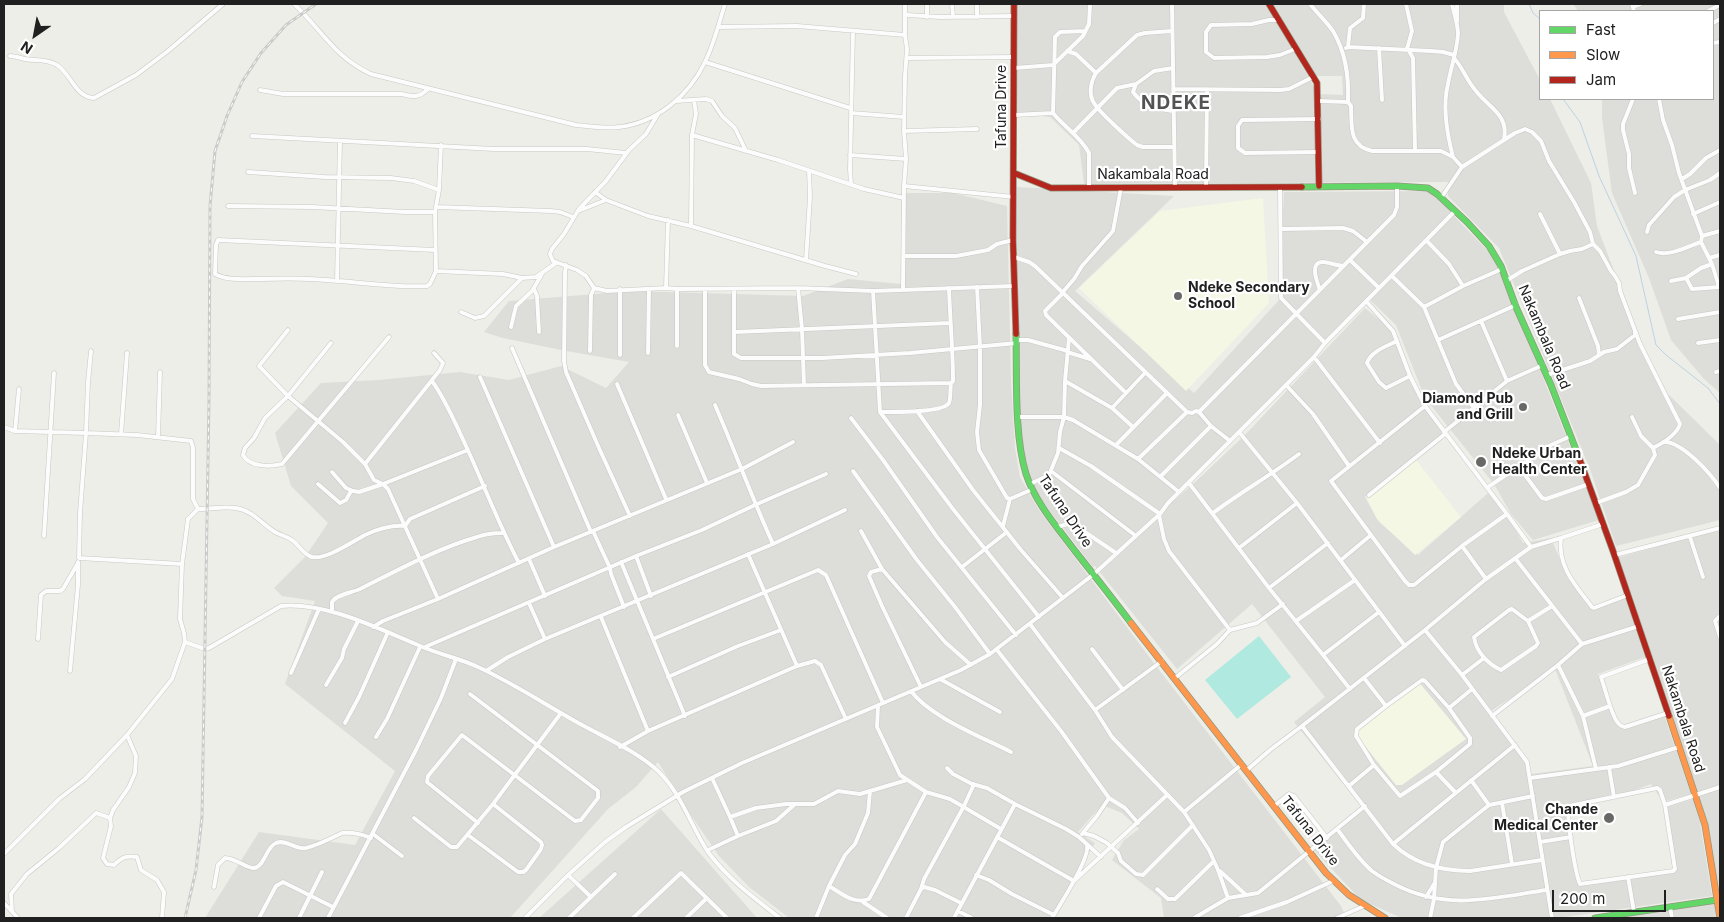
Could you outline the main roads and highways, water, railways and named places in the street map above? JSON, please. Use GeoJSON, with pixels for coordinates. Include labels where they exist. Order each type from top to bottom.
{"type":"FeatureCollection","features":[{"type":"Feature","properties":{"kind":"main road","name":"Tafuna Drive"},"geometry":{"type":"LineString","coordinates":[[1014,4],[1013,240],[1018,417],[1023,462],[1032,487],[1057,527],[1333,881],[1364,906],[1385,918]]}},
{"type":"Feature","properties":{"kind":"main road"},"geometry":{"type":"LineString","coordinates":[[1269,4],[1318,88],[1319,186]]}},
{"type":"Feature","properties":{"kind":"main road","name":"Nakambala Road"},"geometry":{"type":"LineString","coordinates":[[1014,173],[1051,188],[1319,186],[1428,188],[1455,211],[1494,254],[1502,269],[1543,365],[1589,484],[1639,626],[1705,825],[1720,918]]}},
{"type":"Feature","properties":{"kind":"main road"},"geometry":{"type":"LineString","coordinates":[[1595,918],[1716,900]]}},
{"type":"Feature","properties":{"kind":"waterway"},"geometry":{"type":"LineString","coordinates":[[1529,4],[1533,13],[1539,18]]}},
{"type":"Feature","properties":{"kind":"waterway"},"geometry":{"type":"LineString","coordinates":[[1564,100],[1580,122],[1599,176],[1636,256],[1656,345],[1708,388],[1720,404]]}},
{"type":"Feature","properties":{"kind":"railway"},"geometry":{"type":"LineString","coordinates":[[185,918],[196,870],[202,817],[209,401],[210,206],[215,151],[227,116],[242,82],[261,53],[286,25],[316,4]]}},
{"type":"Feature","properties":{"kind":"place","name":"Ndeke Secondary School"},"geometry":{"type":"Point","coordinates":[1178,296]}},
{"type":"Feature","properties":{"kind":"place","name":"Diamond Pub and Grill"},"geometry":{"type":"Point","coordinates":[1523,407]}},
{"type":"Feature","properties":{"kind":"place","name":"Ndeke Urban Health Center"},"geometry":{"type":"Point","coordinates":[1481,462]}},
{"type":"Feature","properties":{"kind":"place","name":"Chande Medical Center"},"geometry":{"type":"Point","coordinates":[1609,818]}},
{"type":"Feature","properties":{"kind":"district","name":"NDEKE"},"geometry":{"type":"Point","coordinates":[1176,103]}}]}
